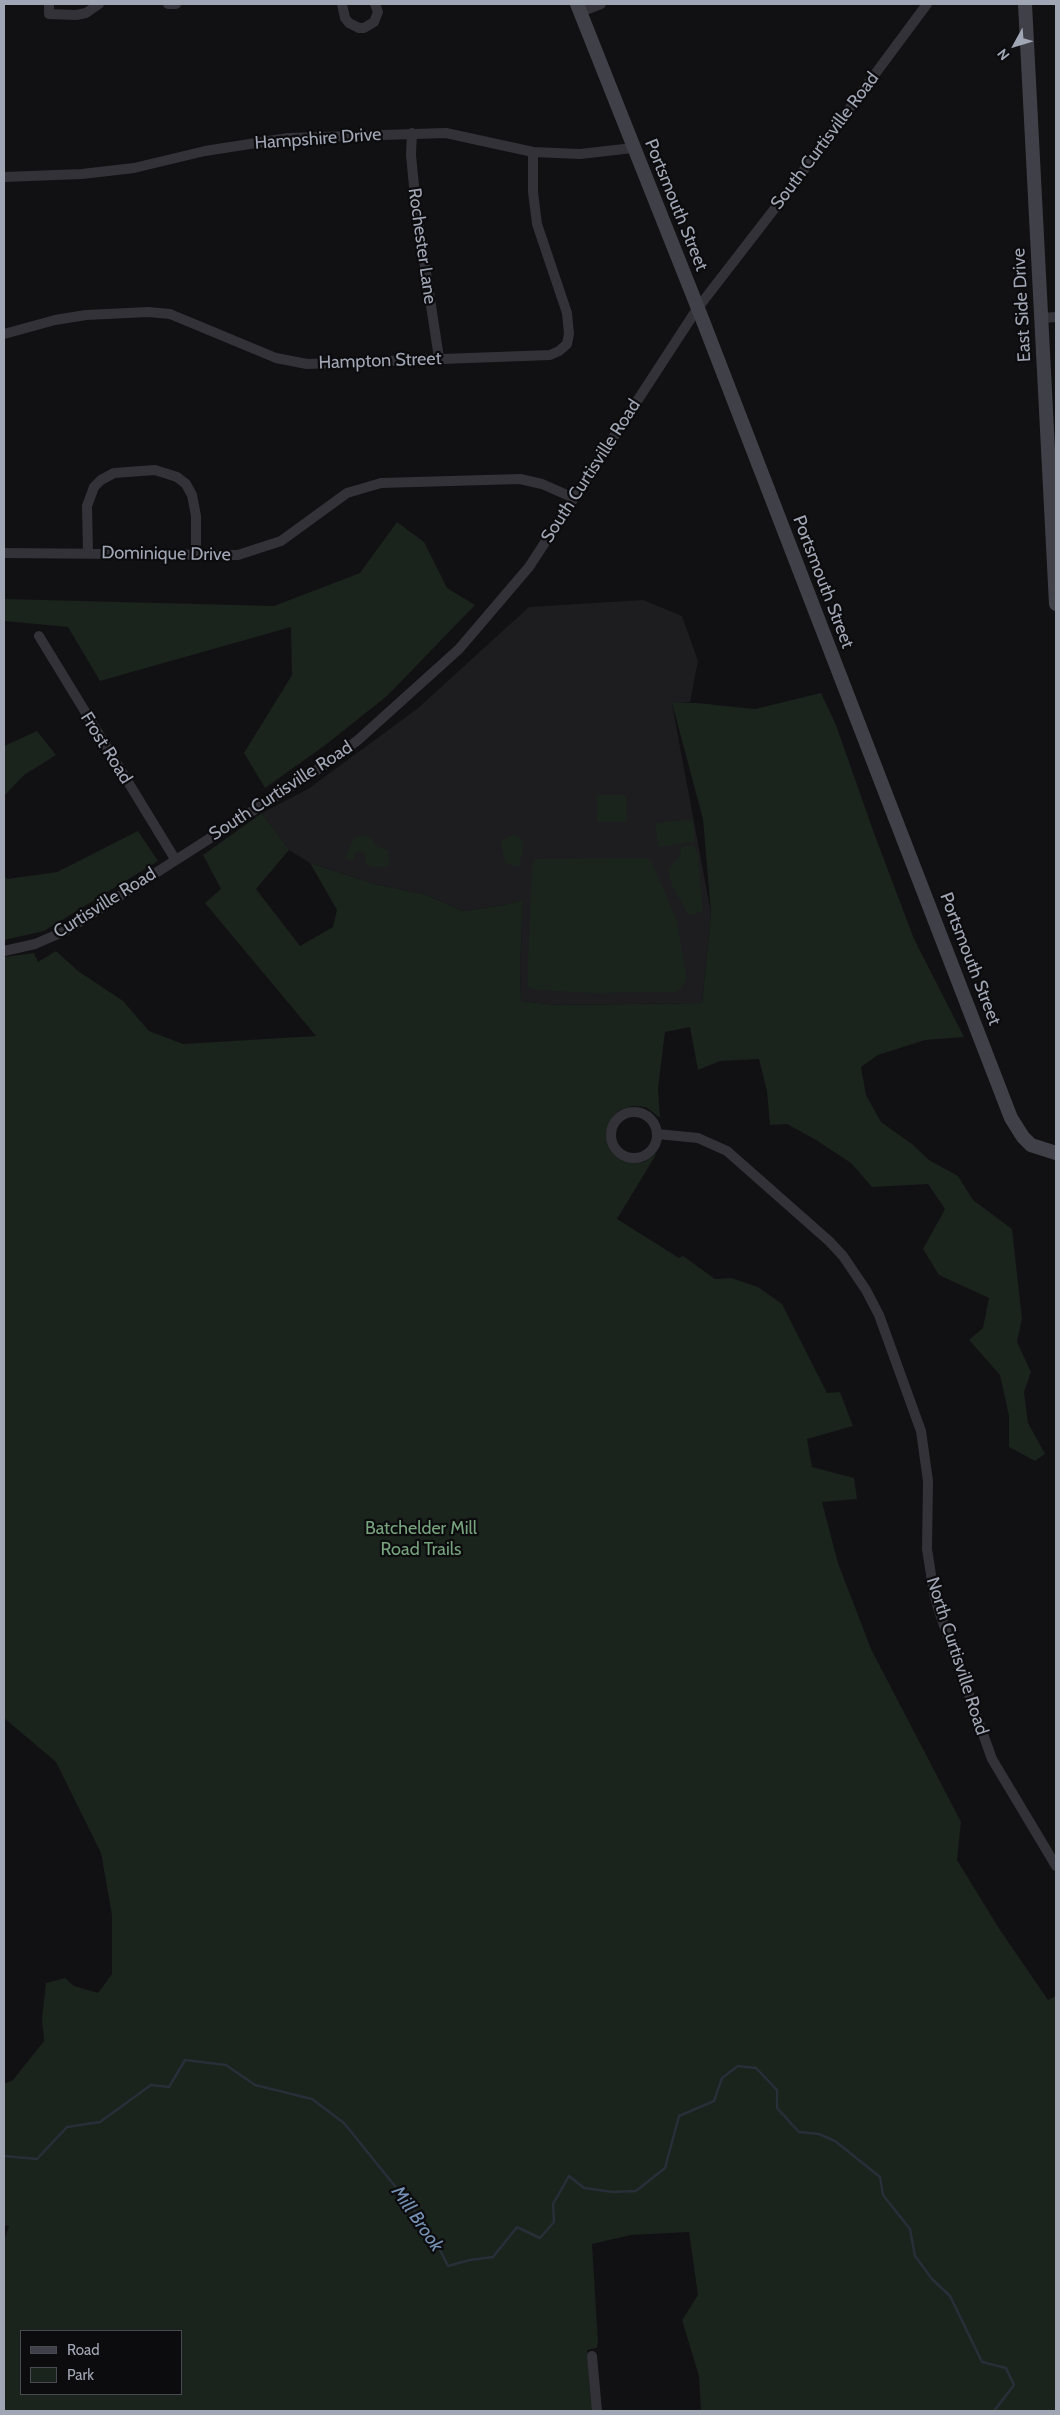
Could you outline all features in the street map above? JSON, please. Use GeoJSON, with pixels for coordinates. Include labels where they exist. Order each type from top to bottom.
{"type":"FeatureCollection","features":[{"type":"Feature","properties":{"kind":"street"},"geometry":{"type":"LineString","coordinates":[[49,4],[49,14],[76,15],[86,13],[99,4]]}},
{"type":"Feature","properties":{"kind":"street"},"geometry":{"type":"LineString","coordinates":[[168,4],[176,4]]}},
{"type":"Feature","properties":{"kind":"street"},"geometry":{"type":"LineString","coordinates":[[342,4],[345,18],[349,23],[359,28],[364,28],[374,22],[378,12],[375,4]]}},
{"type":"Feature","properties":{"kind":"street"},"geometry":{"type":"LineString","coordinates":[[578,8],[601,4]]}},
{"type":"Feature","properties":{"kind":"street","name":"South Curtisville Road"},"geometry":{"type":"LineString","coordinates":[[175,859],[274,799],[358,740],[473,634],[529,567],[697,309],[789,190],[927,4]]}},
{"type":"Feature","properties":{"kind":"street","name":"East Side Drive"},"geometry":{"type":"LineString","coordinates":[[1025,4],[1056,604]]}},
{"type":"Feature","properties":{"kind":"street","name":"Portsmouth Street"},"geometry":{"type":"LineString","coordinates":[[578,8],[1011,1118],[1023,1137],[1031,1145],[1056,1153]]}},
{"type":"Feature","properties":{"kind":"street","name":"Rochester Lane"},"geometry":{"type":"LineString","coordinates":[[412,133],[411,156],[416,207],[439,358]]}},
{"type":"Feature","properties":{"kind":"street","name":"Hampshire Drive"},"geometry":{"type":"LineString","coordinates":[[4,177],[82,174],[134,168],[205,151],[288,138],[446,133],[533,152],[580,154],[633,148]]}},
{"type":"Feature","properties":{"kind":"street","name":"Hampton Street"},"geometry":{"type":"LineString","coordinates":[[4,334],[55,320],[86,315],[148,312],[170,314],[276,358],[294,362],[352,363],[550,355],[559,351],[567,344],[569,334],[567,314],[537,224],[533,192],[533,152]]}},
{"type":"Feature","properties":{"kind":"street"},"geometry":{"type":"LineString","coordinates":[[1042,318],[1056,317]]}},
{"type":"Feature","properties":{"kind":"street"},"geometry":{"type":"LineString","coordinates":[[88,553],[87,506],[94,487],[101,480],[114,473],[155,470],[177,477],[186,484],[192,495],[196,516],[196,554]]}},
{"type":"Feature","properties":{"kind":"street","name":"Dominique Drive"},"geometry":{"type":"LineString","coordinates":[[4,553],[238,555],[268,547],[294,533],[347,493],[381,483],[520,479],[542,484],[574,498]]}},
{"type":"Feature","properties":{"kind":"street","name":"Frost Road"},"geometry":{"type":"LineString","coordinates":[[39,636],[175,859]]}},
{"type":"Feature","properties":{"kind":"street","name":"Curtisville Road"},"geometry":{"type":"LineString","coordinates":[[4,951],[35,944],[65,931],[175,859]]}},
{"type":"Feature","properties":{"kind":"street"},"geometry":{"type":"LineString","coordinates":[[630,1112],[643,1114],[648,1117],[656,1127],[657,1134],[654,1146],[650,1152],[631,1158],[625,1156],[615,1147],[611,1135],[612,1128],[619,1118],[630,1112]]}},
{"type":"Feature","properties":{"kind":"street","name":"North Curtisville Road"},"geometry":{"type":"LineString","coordinates":[[657,1134],[698,1138],[727,1151],[829,1241],[843,1256],[866,1290],[879,1315],[922,1431],[928,1481],[927,1549],[934,1594],[940,1614],[992,1759],[1056,1866]]}},
{"type":"Feature","properties":{"kind":"street"},"geometry":{"type":"LineString","coordinates":[[592,2356],[596,2411]]}},
{"type":"Feature","properties":{"kind":"shaded area"},"geometry":{"type":"Polygon","coordinates":[[[643,600],[682,616],[698,661],[690,702],[672,704],[711,913],[702,1003],[556,1005],[521,1001],[520,970],[523,900],[463,911],[427,895],[375,884],[310,863],[289,850],[262,813],[308,789],[417,709],[529,607],[643,600]]]}},
{"type":"Feature","properties":{"kind":"green space"},"geometry":{"type":"Polygon","coordinates":[[[397,522],[424,542],[447,588],[475,605],[387,696],[324,746],[265,788],[244,753],[292,675],[291,627],[100,681],[68,627],[4,621],[4,599],[274,606],[360,573],[397,522]]]}},
{"type":"Feature","properties":{"kind":"green space","name":"Batchelder Mill Road Trails"},"geometry":{"type":"Polygon","coordinates":[[[821,693],[836,725],[914,939],[964,1037],[925,1040],[878,1055],[861,1067],[866,1095],[881,1122],[912,1144],[929,1160],[958,1176],[973,1200],[1012,1229],[1022,1319],[1017,1342],[1031,1372],[1024,1392],[1028,1423],[1045,1454],[1035,1461],[1009,1447],[1009,1416],[1000,1375],[969,1340],[983,1328],[989,1298],[939,1275],[923,1249],[945,1209],[928,1184],[872,1187],[851,1163],[816,1140],[787,1124],[770,1125],[767,1091],[759,1059],[720,1061],[698,1070],[690,1027],[665,1032],[658,1088],[660,1118],[646,1107],[632,1106],[618,1111],[608,1126],[609,1145],[620,1158],[629,1162],[644,1162],[657,1153],[617,1219],[679,1258],[683,1256],[715,1279],[731,1278],[758,1287],[782,1304],[827,1393],[840,1392],[853,1426],[807,1439],[812,1467],[854,1478],[857,1499],[822,1502],[838,1563],[871,1649],[961,1822],[957,1860],[1000,1930],[1048,2000],[1056,1996],[1056,2411],[701,2411],[699,2376],[682,2320],[698,2295],[689,2232],[631,2235],[592,2244],[598,2342],[597,2348],[587,2350],[597,2411],[4,2411],[4,2241],[9,2226],[4,2225],[4,2084],[13,2080],[44,2041],[42,2018],[46,1983],[65,1978],[74,1986],[98,1993],[112,1974],[112,1915],[101,1853],[56,1762],[4,1718],[4,957],[34,953],[38,962],[56,951],[78,971],[123,1001],[149,1031],[183,1044],[316,1036],[205,903],[221,889],[203,855],[262,813],[289,850],[256,889],[300,946],[333,927],[337,910],[310,863],[375,884],[427,895],[463,911],[523,900],[520,970],[521,1001],[556,1005],[702,1003],[711,913],[703,819],[672,703],[696,703],[755,709],[821,693]]]}},
{"type":"Feature","properties":{"kind":"green space"},"geometry":{"type":"Polygon","coordinates":[[[37,731],[56,755],[24,775],[4,796],[4,746],[37,731]]]}},
{"type":"Feature","properties":{"kind":"green space"},"geometry":{"type":"Polygon","coordinates":[[[597,795],[626,795],[627,822],[597,822],[597,795]]]}},
{"type":"Feature","properties":{"kind":"green space"},"geometry":{"type":"Polygon","coordinates":[[[693,819],[695,842],[658,847],[655,823],[693,819]]]}},
{"type":"Feature","properties":{"kind":"green space"},"geometry":{"type":"Polygon","coordinates":[[[138,831],[158,861],[44,931],[4,940],[4,875],[7,879],[57,872],[138,831]]]}},
{"type":"Feature","properties":{"kind":"green space"},"geometry":{"type":"Polygon","coordinates":[[[514,834],[524,844],[519,867],[505,863],[502,850],[501,841],[514,834]]]}},
{"type":"Feature","properties":{"kind":"green space"},"geometry":{"type":"Polygon","coordinates":[[[362,835],[371,837],[376,846],[388,850],[390,866],[376,868],[369,866],[362,851],[354,854],[354,861],[346,859],[345,857],[354,838],[362,835]]]}},
{"type":"Feature","properties":{"kind":"green space"},"geometry":{"type":"Polygon","coordinates":[[[681,846],[694,846],[698,853],[703,911],[695,914],[688,914],[672,886],[668,869],[680,856],[681,846]]]}},
{"type":"Feature","properties":{"kind":"green space"},"geometry":{"type":"Polygon","coordinates":[[[646,858],[652,862],[677,921],[687,978],[681,989],[676,992],[593,993],[535,990],[527,987],[532,863],[536,859],[646,858]]]}},
{"type":"Feature","properties":{"kind":"waterway","name":"Mill Brook"},"geometry":{"type":"LineString","coordinates":[[4,2156],[37,2159],[67,2127],[100,2122],[151,2085],[169,2087],[185,2060],[226,2065],[255,2085],[312,2099],[344,2123],[411,2206],[435,2240],[448,2266],[470,2260],[493,2257],[517,2227],[540,2238],[554,2222],[553,2204],[569,2176],[584,2188],[613,2192],[636,2191],[665,2168],[679,2116],[714,2101],[722,2078],[738,2066],[756,2068],[777,2090],[777,2108],[799,2132],[819,2134],[835,2141],[880,2177],[883,2195],[910,2229],[915,2256],[932,2279],[950,2296],[982,2362],[1006,2368],[1014,2385],[994,2411]]}}]}
